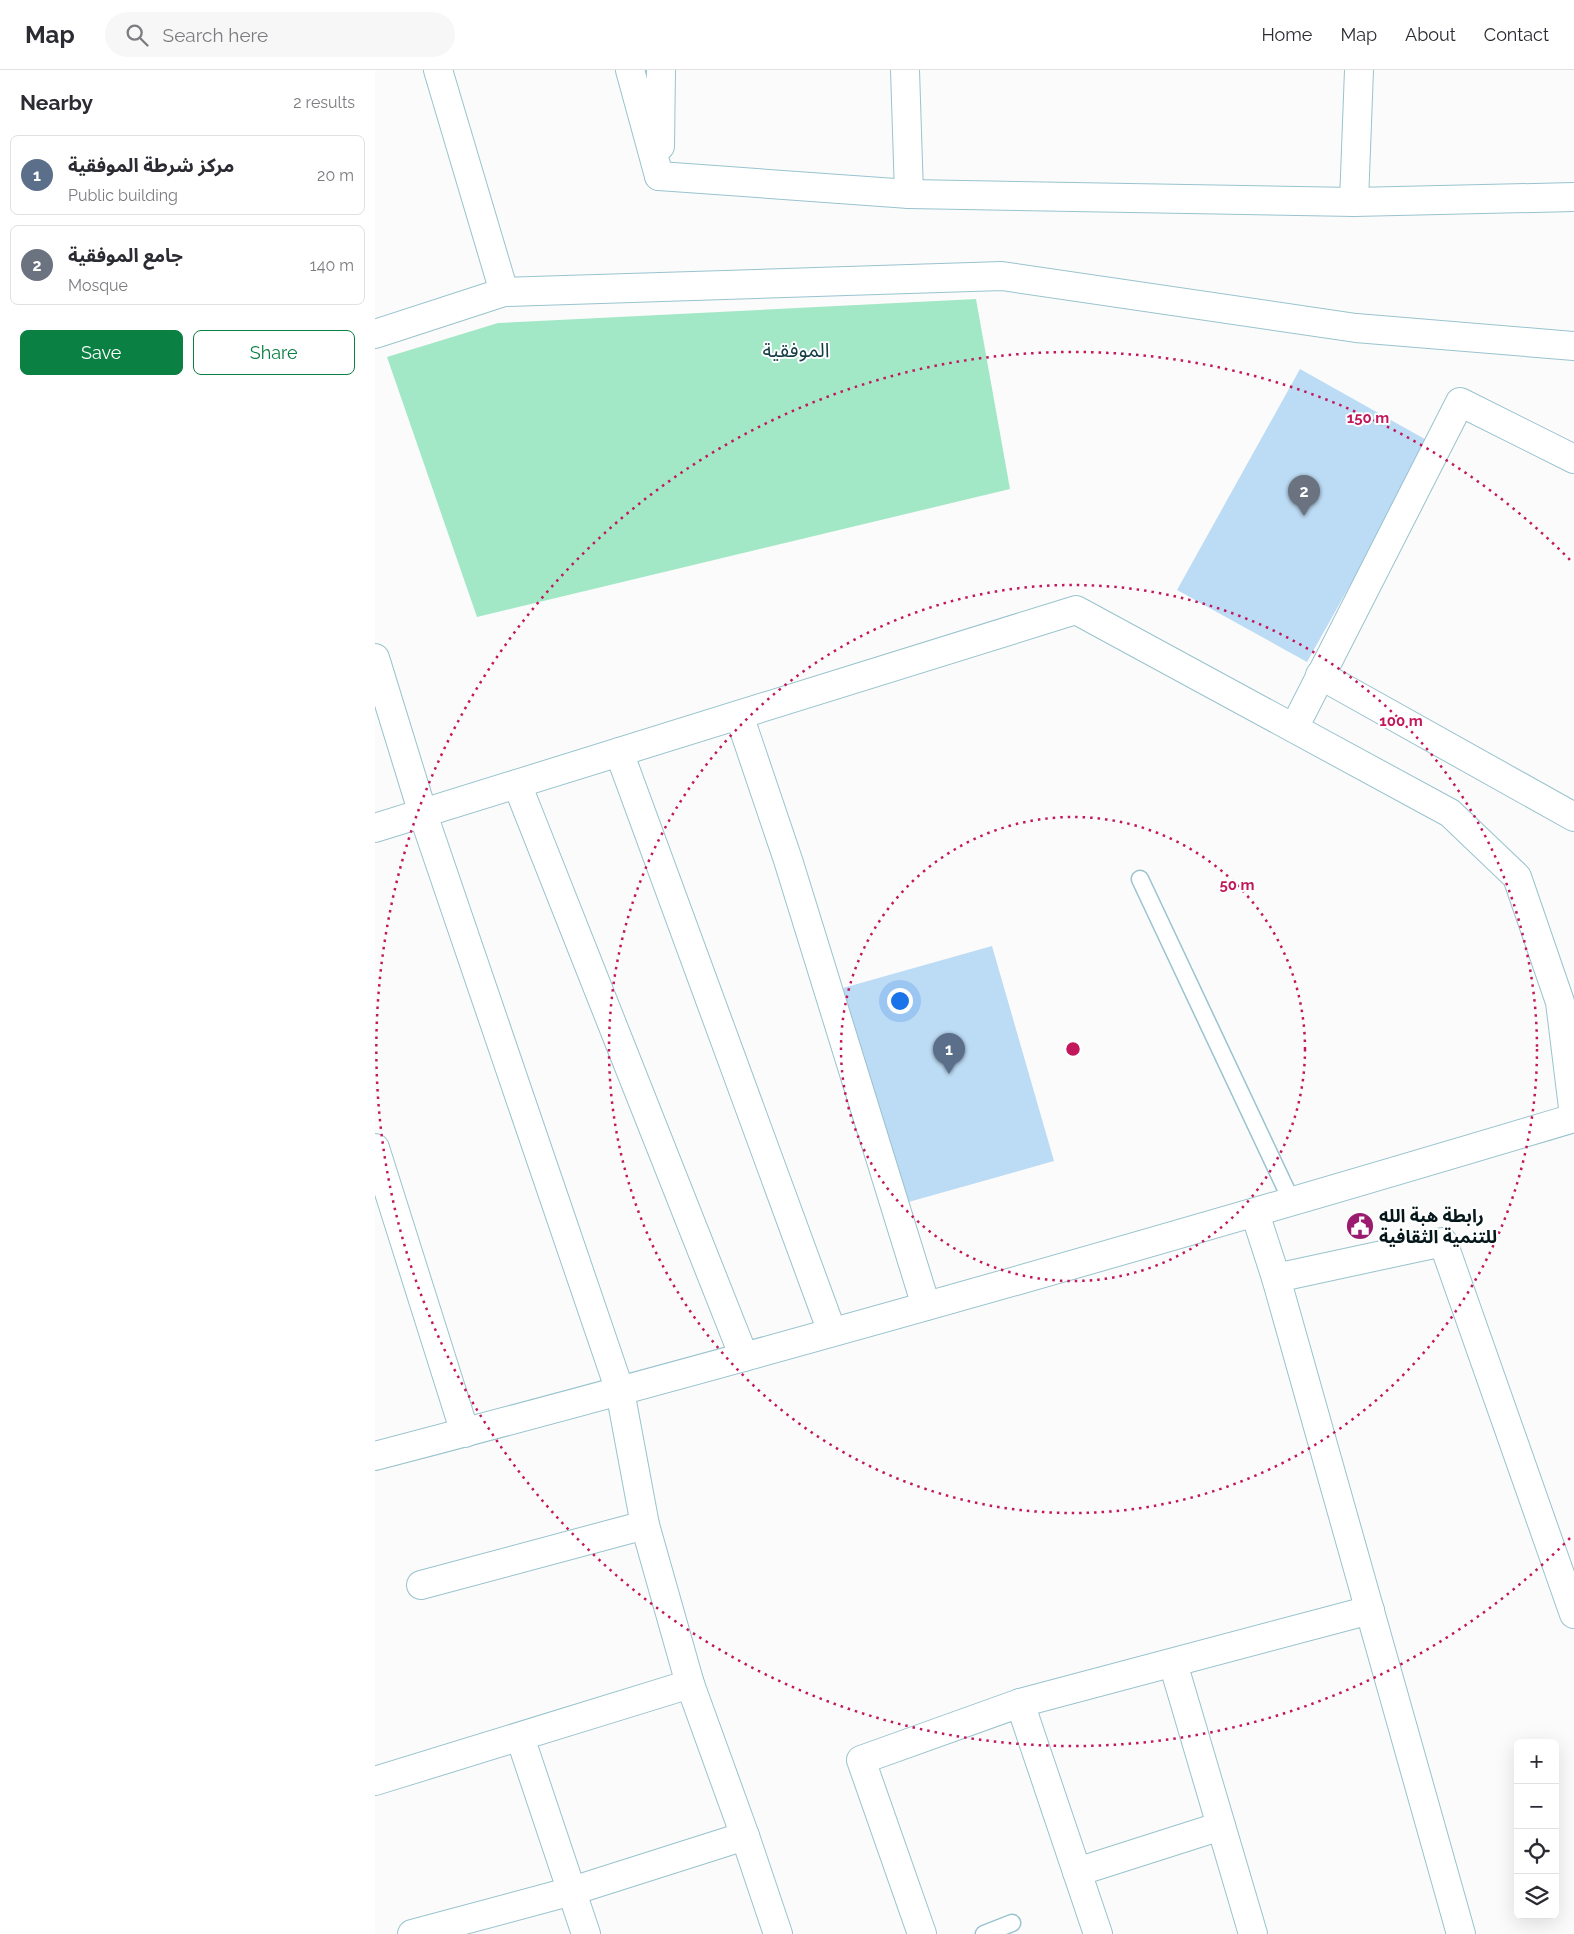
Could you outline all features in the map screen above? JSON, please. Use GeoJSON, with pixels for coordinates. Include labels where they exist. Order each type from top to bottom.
{"type":"FeatureCollection","features":[{"type":"Feature","properties":{"kind":"street"},"geometry":{"type":"LineString","coordinates":[[438,70],[503,292]]}},
{"type":"Feature","properties":{"kind":"street"},"geometry":{"type":"LineString","coordinates":[[630,70],[659,176]]}},
{"type":"Feature","properties":{"kind":"street"},"geometry":{"type":"LineString","coordinates":[[659,176],[661,70]]}},
{"type":"Feature","properties":{"kind":"street"},"geometry":{"type":"LineString","coordinates":[[905,70],[909,194]]}},
{"type":"Feature","properties":{"kind":"street"},"geometry":{"type":"LineString","coordinates":[[1354,202],[1359,70]]}},
{"type":"Feature","properties":{"kind":"street"},"geometry":{"type":"LineString","coordinates":[[659,176],[909,194],[1354,202],[1574,197]]}},
{"type":"Feature","properties":{"kind":"street"},"geometry":{"type":"LineString","coordinates":[[375,334],[503,292],[1003,276],[1357,328],[1574,346]]}},
{"type":"Feature","properties":{"kind":"street"},"geometry":{"type":"LineString","coordinates":[[1294,728],[1460,402],[1574,459]]}},
{"type":"Feature","properties":{"kind":"street"},"geometry":{"type":"LineString","coordinates":[[375,828],[1076,610],[1450,813],[1517,877],[1560,1002],[1574,1117],[1255,1214],[620,1392],[375,1456]]}},
{"type":"Feature","properties":{"kind":"street"},"geometry":{"type":"LineString","coordinates":[[375,658],[423,814],[620,1392],[645,1525],[690,1684],[778,1934]]}},
{"type":"Feature","properties":{"kind":"street"},"geometry":{"type":"LineString","coordinates":[[1321,675],[1574,817]]}},
{"type":"Feature","properties":{"kind":"street"},"geometry":{"type":"LineString","coordinates":[[739,715],[788,860],[926,1306]]}},
{"type":"Feature","properties":{"kind":"street"},"geometry":{"type":"LineString","coordinates":[[619,752],[832,1332]]}},
{"type":"Feature","properties":{"kind":"street"},"geometry":{"type":"LineString","coordinates":[[517,784],[744,1357]]}},
{"type":"Feature","properties":{"kind":"street"},"geometry":{"type":"LineString","coordinates":[[375,1148],[465,1433]]}},
{"type":"Feature","properties":{"kind":"street"},"geometry":{"type":"LineString","coordinates":[[1255,1214],[1276,1278],[1461,1934]]}},
{"type":"Feature","properties":{"kind":"street"},"geometry":{"type":"LineString","coordinates":[[1276,1278],[1443,1242],[1574,1614]]}},
{"type":"Feature","properties":{"kind":"street"},"geometry":{"type":"LineString","coordinates":[[421,1585],[645,1525]]}},
{"type":"Feature","properties":{"kind":"street"},"geometry":{"type":"LineString","coordinates":[[922,1934],[861,1760],[1019,1703],[1370,1610]]}},
{"type":"Feature","properties":{"kind":"street"},"geometry":{"type":"LineString","coordinates":[[1173,1663],[1253,1934]]}},
{"type":"Feature","properties":{"kind":"street"},"geometry":{"type":"LineString","coordinates":[[375,1781],[690,1684]]}},
{"type":"Feature","properties":{"kind":"street"},"geometry":{"type":"LineString","coordinates":[[1019,1703],[1098,1934]]}},
{"type":"Feature","properties":{"kind":"street"},"geometry":{"type":"LineString","coordinates":[[520,1737],[586,1934]]}},
{"type":"Feature","properties":{"kind":"street"},"geometry":{"type":"LineString","coordinates":[[1077,1872],[1221,1826]]}},
{"type":"Feature","properties":{"kind":"street"},"geometry":{"type":"LineString","coordinates":[[412,1934],[571,1891],[745,1836]]}},
{"type":"Feature","properties":{"kind":"lane"},"geometry":{"type":"LineString","coordinates":[[1140,879],[1292,1202]]}},
{"type":"Feature","properties":{"kind":"lane"},"geometry":{"type":"LineString","coordinates":[[984,1934],[1012,1923]]}},
{"type":"Feature","properties":{"kind":"green space"},"geometry":{"type":"Polygon","coordinates":[[[976,299],[1010,489],[477,617],[387,357],[498,323],[976,299]]]}},
{"type":"Feature","properties":{"kind":"building"},"geometry":{"type":"Polygon","coordinates":[[[1300,369],[1430,442],[1307,662],[1177,590],[1300,369]]]}},
{"type":"Feature","properties":{"kind":"building"},"geometry":{"type":"Polygon","coordinates":[[[992,946],[1054,1161],[905,1203],[843,988],[992,946]]]}},
{"type":"Feature","properties":{"kind":"place","name":"جامع الموفقية"},"geometry":{"type":"Point","coordinates":[1304,516]}},
{"type":"Feature","properties":{"kind":"place","name":"مركز شرطة الموفقية"},"geometry":{"type":"Point","coordinates":[949,1074]}},
{"type":"Feature","properties":{"kind":"place","name":"رابطة هبة الله للتنمية الثقافية"},"geometry":{"type":"Point","coordinates":[1360,1226]}},
{"type":"Feature","properties":{"kind":"district","name":"الموفقية"},"geometry":{"type":"Point","coordinates":[796,350]}}]}
